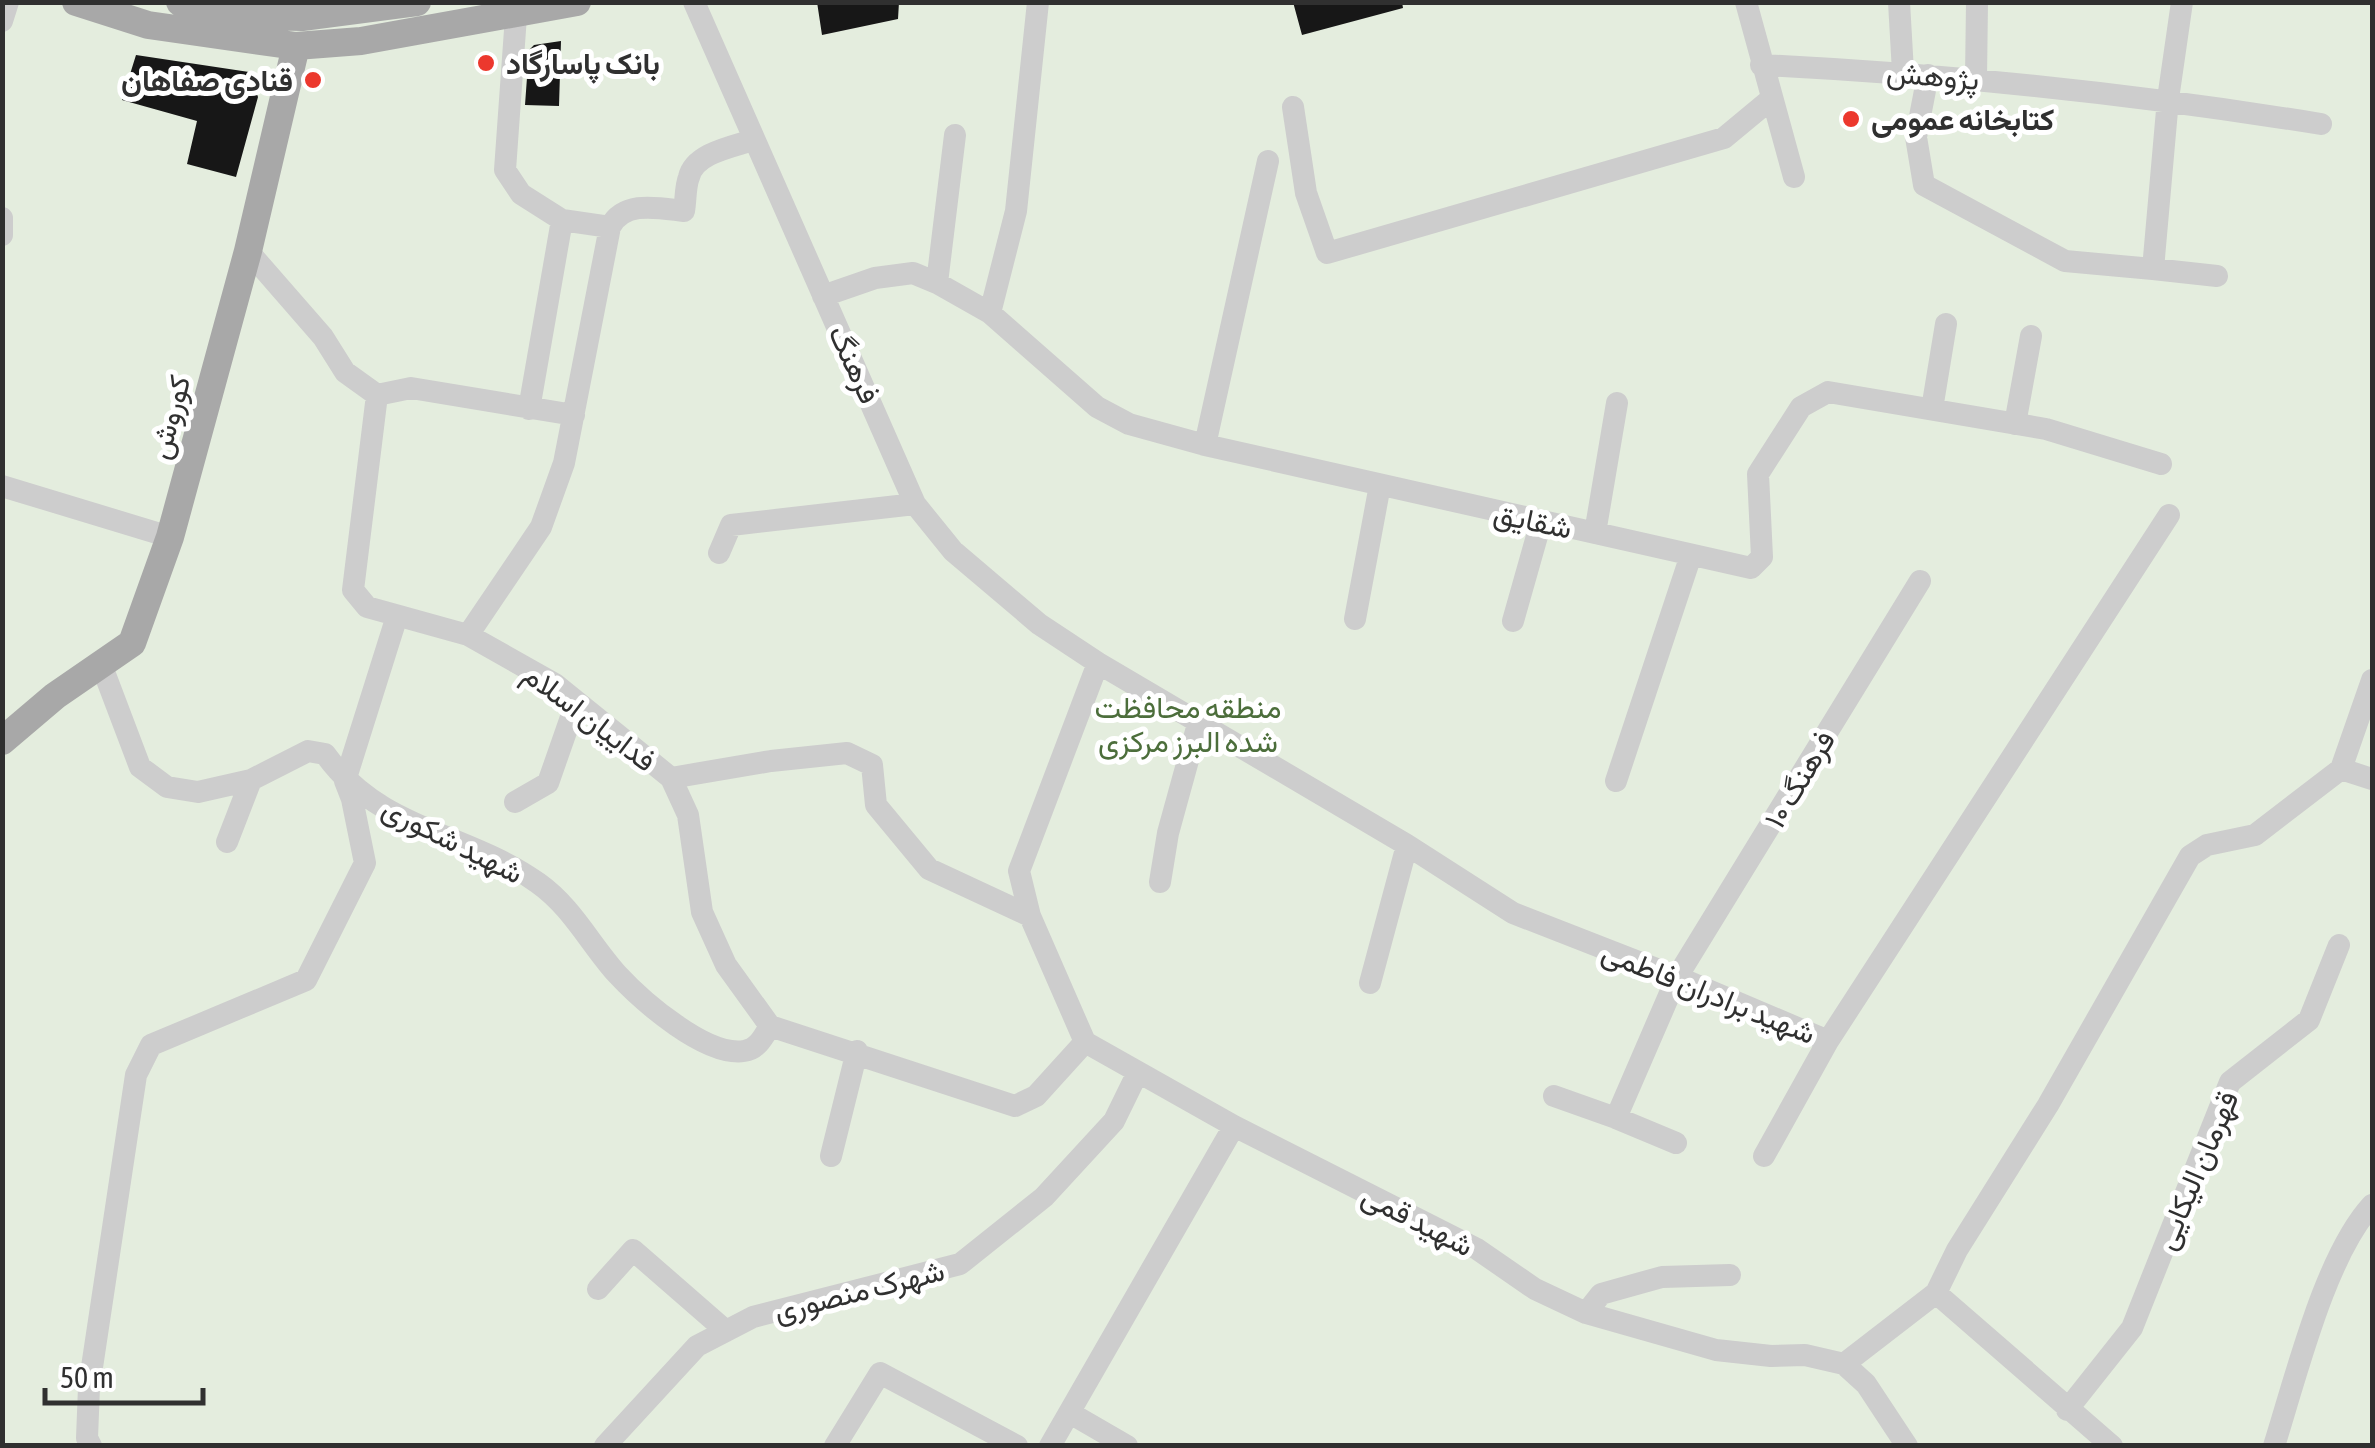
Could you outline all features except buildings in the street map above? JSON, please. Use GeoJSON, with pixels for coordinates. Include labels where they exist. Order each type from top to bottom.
{"type":"FeatureCollection","features":[{"type":"Feature","properties":{"kind":"main road"},"geometry":{"type":"LineString","coordinates":[[76,2],[148,25],[296,46],[361,41],[577,2]]}},
{"type":"Feature","properties":{"kind":"main road"},"geometry":{"type":"LineString","coordinates":[[180,2],[264,16],[302,17],[417,2]]}},
{"type":"Feature","properties":{"kind":"main road","name":"کوروش"},"geometry":{"type":"LineString","coordinates":[[2,741],[54,696],[132,643],[170,537],[248,251],[296,46]]}},
{"type":"Feature","properties":{"kind":"street"},"geometry":{"type":"LineString","coordinates":[[2,21],[8,2]]}},
{"type":"Feature","properties":{"kind":"street","name":"فرهنگ"},"geometry":{"type":"LineString","coordinates":[[694,2],[915,504],[953,551],[1040,624],[1098,663]]}},
{"type":"Feature","properties":{"kind":"street"},"geometry":{"type":"LineString","coordinates":[[990,313],[1016,211],[1038,2]]}},
{"type":"Feature","properties":{"kind":"street"},"geometry":{"type":"LineString","coordinates":[[1746,2],[1794,177]]}},
{"type":"Feature","properties":{"kind":"street"},"geometry":{"type":"LineString","coordinates":[[1899,2],[1903,72]]}},
{"type":"Feature","properties":{"kind":"street"},"geometry":{"type":"LineString","coordinates":[[1976,79],[1977,2]]}},
{"type":"Feature","properties":{"kind":"street"},"geometry":{"type":"LineString","coordinates":[[2153,269],[2168,100],[2182,2]]}},
{"type":"Feature","properties":{"kind":"street"},"geometry":{"type":"LineString","coordinates":[[531,10],[504,170],[521,194],[562,220],[610,227]]}},
{"type":"Feature","properties":{"kind":"street","name":"پژوهش"},"geometry":{"type":"LineString","coordinates":[[1761,65],[1976,79],[2168,100],[2321,124]]}},
{"type":"Feature","properties":{"kind":"street"},"geometry":{"type":"LineString","coordinates":[[1928,75],[1916,137],[1924,185],[2065,262],[2218,276]]}},
{"type":"Feature","properties":{"kind":"street"},"geometry":{"type":"LineString","coordinates":[[1293,107],[1306,193],[1326,253],[1724,138],[1771,99]]}},
{"type":"Feature","properties":{"kind":"street"},"geometry":{"type":"LineString","coordinates":[[937,283],[955,135]]}},
{"type":"Feature","properties":{"kind":"street"},"geometry":{"type":"LineString","coordinates":[[468,635],[541,528],[564,463],[610,227],[616,216],[629,209],[684,211],[687,180],[693,166],[718,151],[753,140]]}},
{"type":"Feature","properties":{"kind":"street"},"geometry":{"type":"LineString","coordinates":[[1205,446],[1268,161]]}},
{"type":"Feature","properties":{"kind":"street"},"geometry":{"type":"LineString","coordinates":[[529,409],[562,220]]}},
{"type":"Feature","properties":{"kind":"street"},"geometry":{"type":"LineString","coordinates":[[248,251],[324,337],[345,372],[377,395],[411,388],[574,415]]}},
{"type":"Feature","properties":{"kind":"street","name":"شقایق"},"geometry":{"type":"LineString","coordinates":[[822,296],[876,278],[914,274],[990,313],[1097,407],[1129,424],[1205,446],[1751,568],[1762,557],[1758,474],[1801,407],[1828,392],[2046,429],[2161,464]]}},
{"type":"Feature","properties":{"kind":"street"},"geometry":{"type":"LineString","coordinates":[[1932,410],[1946,324]]}},
{"type":"Feature","properties":{"kind":"street"},"geometry":{"type":"LineString","coordinates":[[2015,424],[2032,336]]}},
{"type":"Feature","properties":{"kind":"street","name":"فداییان اسلام"},"geometry":{"type":"LineString","coordinates":[[377,395],[353,590],[367,608],[468,635],[554,684],[671,778],[688,815],[702,912],[726,965],[770,1026]]}},
{"type":"Feature","properties":{"kind":"street"},"geometry":{"type":"LineString","coordinates":[[1595,533],[1617,404]]}},
{"type":"Feature","properties":{"kind":"street"},"geometry":{"type":"LineString","coordinates":[[1354,620],[1380,485]]}},
{"type":"Feature","properties":{"kind":"street"},"geometry":{"type":"LineString","coordinates":[[2,486],[170,537]]}},
{"type":"Feature","properties":{"kind":"street"},"geometry":{"type":"LineString","coordinates":[[719,553],[732,525],[915,504]]}},
{"type":"Feature","properties":{"kind":"street","name":"شهید برادران فاطمی"},"geometry":{"type":"LineString","coordinates":[[1098,663],[1407,845],[1513,913],[1828,1041],[2170,515]]}},
{"type":"Feature","properties":{"kind":"street"},"geometry":{"type":"LineString","coordinates":[[1513,620],[1541,522]]}},
{"type":"Feature","properties":{"kind":"street"},"geometry":{"type":"LineString","coordinates":[[1616,781],[1691,555]]}},
{"type":"Feature","properties":{"kind":"street","name":"فرهنگ ۱۰"},"geometry":{"type":"LineString","coordinates":[[1616,1118],[1678,977],[1920,581]]}},
{"type":"Feature","properties":{"kind":"street"},"geometry":{"type":"LineString","coordinates":[[91,1446],[87,1438],[89,1387],[136,1075],[151,1045],[306,980],[365,863],[345,781],[397,616]]}},
{"type":"Feature","properties":{"kind":"street"},"geometry":{"type":"LineString","coordinates":[[770,1026],[1015,1106],[1036,1096],[1084,1042],[1030,916],[1019,871],[1098,663]]}},
{"type":"Feature","properties":{"kind":"street","name":"شهید شکوری"},"geometry":{"type":"LineString","coordinates":[[102,664],[140,767],[167,787],[198,792],[251,780],[308,751],[326,754],[345,781],[409,824],[504,863],[540,884],[582,924],[618,974],[690,1036],[720,1048],[746,1052],[760,1042],[770,1026]]}},
{"type":"Feature","properties":{"kind":"street"},"geometry":{"type":"LineString","coordinates":[[1906,1446],[1866,1384],[1844,1364],[1936,1293],[1957,1250],[2048,1105],[2190,856],[2207,844],[2256,835],[2342,769],[2372,680]]}},
{"type":"Feature","properties":{"kind":"street"},"geometry":{"type":"LineString","coordinates":[[515,802],[548,783],[576,702]]}},
{"type":"Feature","properties":{"kind":"street"},"geometry":{"type":"LineString","coordinates":[[1160,882],[1168,833],[1198,724]]}},
{"type":"Feature","properties":{"kind":"street"},"geometry":{"type":"LineString","coordinates":[[671,778],[847,753],[872,765],[876,806],[929,868],[1030,916]]}},
{"type":"Feature","properties":{"kind":"street"},"geometry":{"type":"LineString","coordinates":[[2342,769],[2372,779]]}},
{"type":"Feature","properties":{"kind":"street"},"geometry":{"type":"LineString","coordinates":[[227,842],[251,780]]}},
{"type":"Feature","properties":{"kind":"street"},"geometry":{"type":"LineString","coordinates":[[1370,984],[1407,845]]}},
{"type":"Feature","properties":{"kind":"street","name":"قهرمان الیکایی"},"geometry":{"type":"LineString","coordinates":[[2067,1410],[2132,1328],[2230,1082],[2309,1020],[2339,945]]}},
{"type":"Feature","properties":{"kind":"street"},"geometry":{"type":"LineString","coordinates":[[1764,1156],[1828,1041]]}},
{"type":"Feature","properties":{"kind":"street","name":"شهید قمی"},"geometry":{"type":"LineString","coordinates":[[1084,1042],[1234,1126],[1477,1249],[1534,1288],[1586,1313],[1716,1350],[1804,1355],[1844,1364]]}},
{"type":"Feature","properties":{"kind":"street"},"geometry":{"type":"LineString","coordinates":[[830,1156],[857,1052]]}},
{"type":"Feature","properties":{"kind":"street","name":"شهرک منصوری"},"geometry":{"type":"LineString","coordinates":[[605,1446],[696,1346],[753,1317],[960,1264],[1044,1197],[1114,1121],[1136,1074]]}},
{"type":"Feature","properties":{"kind":"street"},"geometry":{"type":"LineString","coordinates":[[1554,1096],[1676,1143]]}},
{"type":"Feature","properties":{"kind":"street"},"geometry":{"type":"LineString","coordinates":[[1050,1446],[1234,1126]]}},
{"type":"Feature","properties":{"kind":"street"},"geometry":{"type":"LineString","coordinates":[[2274,1446],[2321,1300],[2357,1221],[2372,1205]]}},
{"type":"Feature","properties":{"kind":"street"},"geometry":{"type":"LineString","coordinates":[[598,1288],[633,1250],[726,1331]]}},
{"type":"Feature","properties":{"kind":"street"},"geometry":{"type":"LineString","coordinates":[[1586,1313],[1601,1294],[1662,1276],[1730,1276]]}},
{"type":"Feature","properties":{"kind":"street"},"geometry":{"type":"LineString","coordinates":[[1936,1293],[2112,1446]]}},
{"type":"Feature","properties":{"kind":"street"},"geometry":{"type":"LineString","coordinates":[[835,1446],[880,1374],[1018,1446]]}},
{"type":"Feature","properties":{"kind":"street"},"geometry":{"type":"LineString","coordinates":[[1070,1412],[1127,1446]]}},
{"type":"Feature","properties":{"kind":"green space","name":"منطقه محافظت شده البرز مرکزی"},"geometry":{"type":"Polygon","coordinates":[[[3,3],[2372,3],[2372,1445],[3,1445],[3,3]]]}},
{"type":"Feature","properties":{"kind":"place","name":"بانک پاسارگاد"},"geometry":{"type":"Point","coordinates":[486,63]}},
{"type":"Feature","properties":{"kind":"place","name":"قنادی صفاهان"},"geometry":{"type":"Point","coordinates":[313,80]}},
{"type":"Feature","properties":{"kind":"place","name":"کتابخانه عمومی"},"geometry":{"type":"Point","coordinates":[1851,119]}}]}
